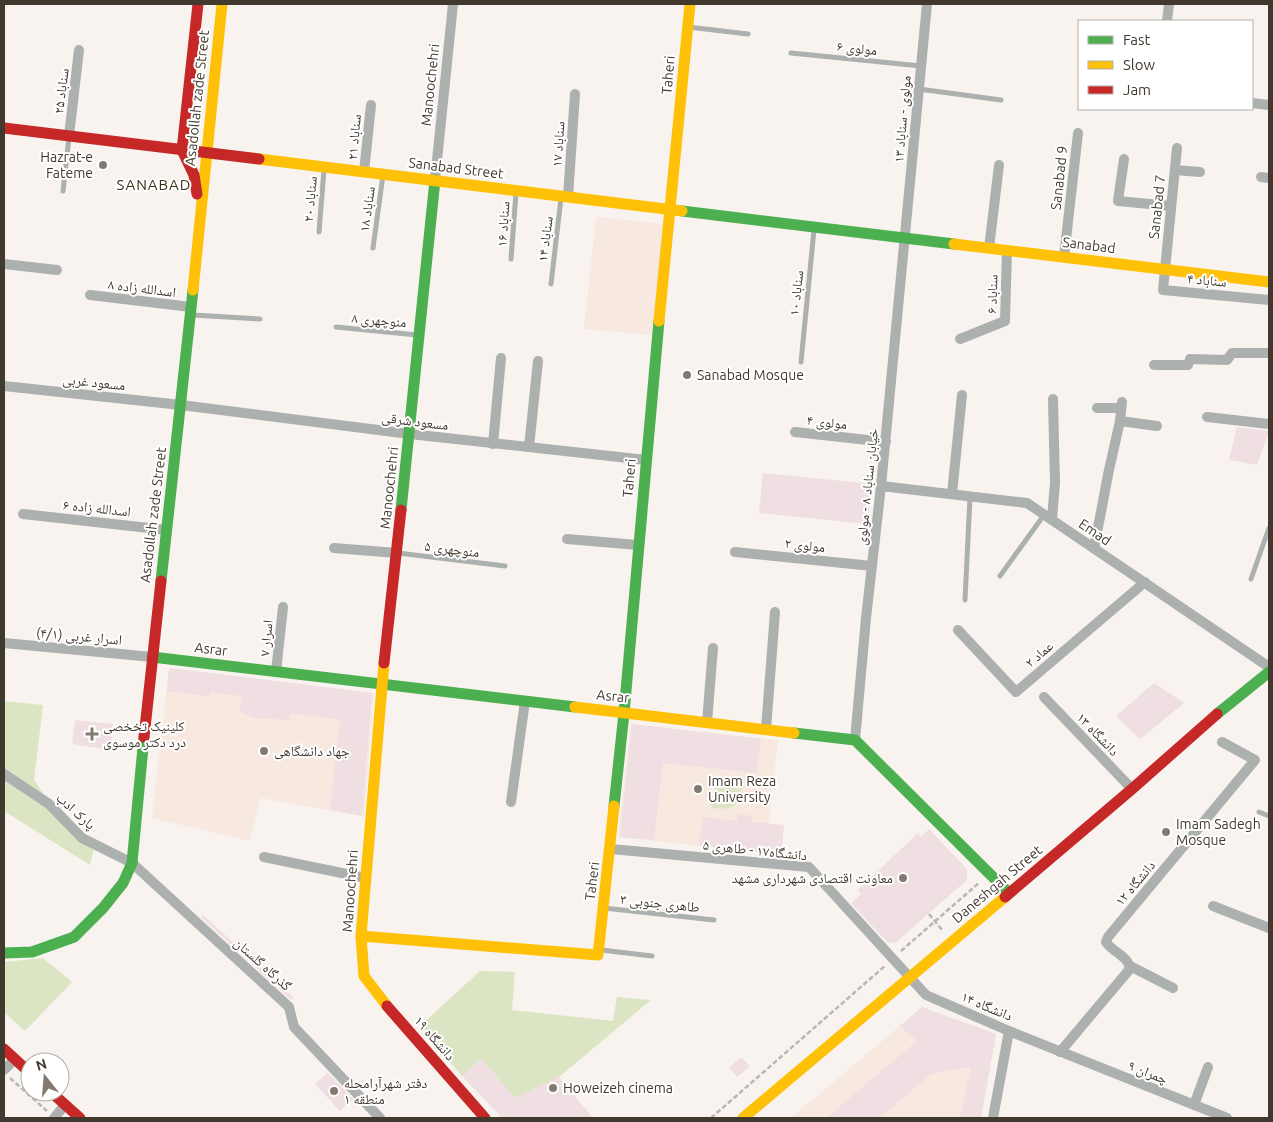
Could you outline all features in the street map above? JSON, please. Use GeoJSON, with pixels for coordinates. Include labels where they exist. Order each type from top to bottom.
{"type":"FeatureCollection","features":[{"type":"Feature","properties":{"kind":"main road","name":"Asadollah zade Street"},"geometry":{"type":"LineString","coordinates":[[182,150],[198,4]]}},
{"type":"Feature","properties":{"kind":"main road","name":"Asadollah zade Street"},"geometry":{"type":"LineString","coordinates":[[4,953],[32,952],[74,937],[103,908],[123,883],[132,863],[152,657],[181,405],[222,4]]}},
{"type":"Feature","properties":{"kind":"main road","name":"Taheri"},"geometry":{"type":"LineString","coordinates":[[598,952],[624,713],[638,545],[690,4]]}},
{"type":"Feature","properties":{"kind":"main road","name":"Sanabad Street"},"geometry":{"type":"LineString","coordinates":[[4,128],[905,238]]}},
{"type":"Feature","properties":{"kind":"main road"},"geometry":{"type":"LineString","coordinates":[[182,150],[194,175],[200,218]]}},
{"type":"Feature","properties":{"kind":"main road","name":"Manoochehri"},"geometry":{"type":"LineString","coordinates":[[364,976],[361,936],[382,684],[436,180]]}},
{"type":"Feature","properties":{"kind":"main road","name":"Sanabad"},"geometry":{"type":"LineString","coordinates":[[905,238],[1269,282]]}},
{"type":"Feature","properties":{"kind":"main road","name":"Asrar"},"geometry":{"type":"LineString","coordinates":[[152,657],[855,740]]}},
{"type":"Feature","properties":{"kind":"main road","name":"Daneshgah Street"},"geometry":{"type":"LineString","coordinates":[[743,1118],[1132,789],[1199,729],[1269,672]]}},
{"type":"Feature","properties":{"kind":"main road"},"geometry":{"type":"LineString","coordinates":[[855,740],[1009,893]]}},
{"type":"Feature","properties":{"kind":"main road"},"geometry":{"type":"LineString","coordinates":[[361,936],[598,952]]}},
{"type":"Feature","properties":{"kind":"main road","name":"دانشگاه ۱۹"},"geometry":{"type":"LineString","coordinates":[[364,976],[381,999],[485,1118]]}},
{"type":"Feature","properties":{"kind":"main road"},"geometry":{"type":"LineString","coordinates":[[4,1049],[20,1064]]}},
{"type":"Feature","properties":{"kind":"main road"},"geometry":{"type":"LineString","coordinates":[[63,1102],[80,1118]]}},
{"type":"Feature","properties":{"kind":"street","name":"Manoochehri"},"geometry":{"type":"LineString","coordinates":[[436,180],[453,4]]}},
{"type":"Feature","properties":{"kind":"street","name":"مولوی - سناباد ۱۳"},"geometry":{"type":"LineString","coordinates":[[905,238],[927,4]]}},
{"type":"Feature","properties":{"kind":"street"},"geometry":{"type":"LineString","coordinates":[[1167,20],[1169,4]]}},
{"type":"Feature","properties":{"kind":"street","name":"سناباد ۲۵"},"geometry":{"type":"LineString","coordinates":[[69,136],[79,50]]}},
{"type":"Feature","properties":{"kind":"street","name":"سناباد ۱۷"},"geometry":{"type":"LineString","coordinates":[[565,196],[575,94]]}},
{"type":"Feature","properties":{"kind":"street"},"geometry":{"type":"LineString","coordinates":[[1253,103],[1269,105]]}},
{"type":"Feature","properties":{"kind":"street","name":"سناباد ۲۱"},"geometry":{"type":"LineString","coordinates":[[364,172],[371,105]]}},
{"type":"Feature","properties":{"kind":"street","name":"Sanabad 9"},"geometry":{"type":"LineString","coordinates":[[1064,257],[1078,133]]}},
{"type":"Feature","properties":{"kind":"street","name":"Sanabad 7"},"geometry":{"type":"LineString","coordinates":[[1165,269],[1177,148]]}},
{"type":"Feature","properties":{"kind":"street"},"geometry":{"type":"LineString","coordinates":[[1124,159],[1118,201],[1171,206]]}},
{"type":"Feature","properties":{"kind":"street"},"geometry":{"type":"LineString","coordinates":[[989,248],[999,165]]}},
{"type":"Feature","properties":{"kind":"street"},"geometry":{"type":"LineString","coordinates":[[1175,170],[1200,172]]}},
{"type":"Feature","properties":{"kind":"street","name":"خیابان سناباد ۸ - مولوی"},"geometry":{"type":"LineString","coordinates":[[855,740],[882,486],[905,238]]}},
{"type":"Feature","properties":{"kind":"street","name":"سناباد ۶"},"geometry":{"type":"LineString","coordinates":[[960,339],[1005,321],[1008,250]]}},
{"type":"Feature","properties":{"kind":"street"},"geometry":{"type":"LineString","coordinates":[[4,264],[57,270]]}},
{"type":"Feature","properties":{"kind":"street","name":"سناباد ۴"},"geometry":{"type":"LineString","coordinates":[[1165,269],[1163,290],[1269,300]]}},
{"type":"Feature","properties":{"kind":"street","name":"اسدالله زاده ۸"},"geometry":{"type":"LineString","coordinates":[[90,295],[190,311]]}},
{"type":"Feature","properties":{"kind":"street"},"geometry":{"type":"LineString","coordinates":[[1154,366],[1188,365],[1190,359],[1228,360],[1232,354],[1269,353]]}},
{"type":"Feature","properties":{"kind":"street"},"geometry":{"type":"LineString","coordinates":[[493,444],[501,358]]}},
{"type":"Feature","properties":{"kind":"street"},"geometry":{"type":"LineString","coordinates":[[529,447],[538,361]]}},
{"type":"Feature","properties":{"kind":"street","name":"مسعود غربی"},"geometry":{"type":"LineString","coordinates":[[4,386],[181,405]]}},
{"type":"Feature","properties":{"kind":"street"},"geometry":{"type":"LineString","coordinates":[[952,494],[962,395]]}},
{"type":"Feature","properties":{"kind":"street"},"geometry":{"type":"LineString","coordinates":[[1048,517],[1055,483],[1053,399]]}},
{"type":"Feature","properties":{"kind":"street","name":"مسعود شرقی"},"geometry":{"type":"LineString","coordinates":[[181,405],[493,444],[646,460]]}},
{"type":"Feature","properties":{"kind":"street"},"geometry":{"type":"LineString","coordinates":[[1094,548],[1122,405],[1096,408]]}},
{"type":"Feature","properties":{"kind":"street"},"geometry":{"type":"LineString","coordinates":[[1207,417],[1269,424]]}},
{"type":"Feature","properties":{"kind":"street"},"geometry":{"type":"LineString","coordinates":[[1120,421],[1156,426]]}},
{"type":"Feature","properties":{"kind":"street","name":"مولوی ۴"},"geometry":{"type":"LineString","coordinates":[[795,432],[886,442]]}},
{"type":"Feature","properties":{"kind":"street","name":"Emad"},"geometry":{"type":"LineString","coordinates":[[882,486],[1027,502],[1269,667]]}},
{"type":"Feature","properties":{"kind":"street","name":"اسدالله زاده ۶"},"geometry":{"type":"LineString","coordinates":[[23,514],[167,530]]}},
{"type":"Feature","properties":{"kind":"street"},"geometry":{"type":"LineString","coordinates":[[567,539],[638,545]]}},
{"type":"Feature","properties":{"kind":"street"},"geometry":{"type":"LineString","coordinates":[[334,548],[397,553]]}},
{"type":"Feature","properties":{"kind":"street","name":"مولوی ۲"},"geometry":{"type":"LineString","coordinates":[[735,552],[872,566]]}},
{"type":"Feature","properties":{"kind":"street","name":"عماد ۲"},"geometry":{"type":"LineString","coordinates":[[958,630],[1016,692],[1145,582]]}},
{"type":"Feature","properties":{"kind":"street","name":"اسرار ۷"},"geometry":{"type":"LineString","coordinates":[[276,672],[284,606]]}},
{"type":"Feature","properties":{"kind":"street"},"geometry":{"type":"LineString","coordinates":[[766,729],[775,612]]}},
{"type":"Feature","properties":{"kind":"street","name":"اسرار غربی (۴/۱)"},"geometry":{"type":"LineString","coordinates":[[4,643],[152,657]]}},
{"type":"Feature","properties":{"kind":"street"},"geometry":{"type":"LineString","coordinates":[[707,722],[713,648]]}},
{"type":"Feature","properties":{"kind":"street","name":"دانشگاه ۱۳"},"geometry":{"type":"LineString","coordinates":[[1044,697],[1132,789]]}},
{"type":"Feature","properties":{"kind":"street"},"geometry":{"type":"LineString","coordinates":[[510,802],[525,701]]}},
{"type":"Feature","properties":{"kind":"street","name":"دانشگاه ۱۲"},"geometry":{"type":"LineString","coordinates":[[1130,966],[1129,962],[1109,946],[1106,942],[1108,937],[1255,760],[1222,742]]}},
{"type":"Feature","properties":{"kind":"street","name":"پارک ادب"},"geometry":{"type":"LineString","coordinates":[[4,774],[49,804],[82,838],[132,863]]}},
{"type":"Feature","properties":{"kind":"street","name":"دانشگاه۱۷ - طاهری ۵"},"geometry":{"type":"LineString","coordinates":[[610,849],[809,867],[910,976]]}},
{"type":"Feature","properties":{"kind":"street"},"geometry":{"type":"LineString","coordinates":[[264,857],[366,878]]}},
{"type":"Feature","properties":{"kind":"street","name":"گذرگاه گلستان"},"geometry":{"type":"LineString","coordinates":[[132,863],[289,1007],[294,1027],[380,1118]]}},
{"type":"Feature","properties":{"kind":"street"},"geometry":{"type":"LineString","coordinates":[[1213,906],[1269,928]]}},
{"type":"Feature","properties":{"kind":"street"},"geometry":{"type":"LineString","coordinates":[[1060,1052],[1129,970],[1130,966],[1173,988]]}},
{"type":"Feature","properties":{"kind":"street","name":"دانشگاه ۱۴"},"geometry":{"type":"LineString","coordinates":[[910,976],[926,995],[1060,1052]]}},
{"type":"Feature","properties":{"kind":"street"},"geometry":{"type":"LineString","coordinates":[[993,1118],[1009,1031]]}},
{"type":"Feature","properties":{"kind":"street","name":"چمران ۹"},"geometry":{"type":"LineString","coordinates":[[1060,1052],[1227,1118]]}},
{"type":"Feature","properties":{"kind":"street"},"geometry":{"type":"LineString","coordinates":[[4,1071],[15,1059]]}},
{"type":"Feature","properties":{"kind":"street"},"geometry":{"type":"LineString","coordinates":[[1194,1105],[1208,1067]]}},
{"type":"Feature","properties":{"kind":"street"},"geometry":{"type":"LineString","coordinates":[[54,1118],[66,1105]]}},
{"type":"Feature","properties":{"kind":"lane"},"geometry":{"type":"LineString","coordinates":[[688,27],[748,34]]}},
{"type":"Feature","properties":{"kind":"lane","name":"مولوی ۶"},"geometry":{"type":"LineString","coordinates":[[791,53],[921,66]]}},
{"type":"Feature","properties":{"kind":"lane"},"geometry":{"type":"LineString","coordinates":[[919,89],[1000,100]]}},
{"type":"Feature","properties":{"kind":"lane"},"geometry":{"type":"LineString","coordinates":[[63,191],[69,136]]}},
{"type":"Feature","properties":{"kind":"lane","name":"سناباد ۲۰"},"geometry":{"type":"LineString","coordinates":[[319,232],[324,167]]}},
{"type":"Feature","properties":{"kind":"lane","name":"سناباد ۱۸"},"geometry":{"type":"LineString","coordinates":[[373,248],[383,174]]}},
{"type":"Feature","properties":{"kind":"lane","name":"سناباد ۱۶"},"geometry":{"type":"LineString","coordinates":[[512,259],[516,190]]}},
{"type":"Feature","properties":{"kind":"lane","name":"سناباد ۱۴"},"geometry":{"type":"LineString","coordinates":[[551,284],[565,196]]}},
{"type":"Feature","properties":{"kind":"lane","name":"سناباد ۱۰"},"geometry":{"type":"LineString","coordinates":[[801,362],[814,227]]}},
{"type":"Feature","properties":{"kind":"lane"},"geometry":{"type":"LineString","coordinates":[[190,311],[260,319]]}},
{"type":"Feature","properties":{"kind":"lane","name":"منوچهری ۸"},"geometry":{"type":"LineString","coordinates":[[336,328],[420,335]]}},
{"type":"Feature","properties":{"kind":"lane"},"geometry":{"type":"LineString","coordinates":[[965,600],[970,496]]}},
{"type":"Feature","properties":{"kind":"lane"},"geometry":{"type":"LineString","coordinates":[[1000,576],[1048,517]]}},
{"type":"Feature","properties":{"kind":"lane"},"geometry":{"type":"LineString","coordinates":[[1251,579],[1269,528]]}},
{"type":"Feature","properties":{"kind":"lane","name":"منوچهری ۵"},"geometry":{"type":"LineString","coordinates":[[397,553],[505,566]]}},
{"type":"Feature","properties":{"kind":"lane"},"geometry":{"type":"LineString","coordinates":[[1259,812],[1269,816]]}},
{"type":"Feature","properties":{"kind":"lane","name":"طاهری جنوبی ۳"},"geometry":{"type":"LineString","coordinates":[[603,908],[714,920]]}},
{"type":"Feature","properties":{"kind":"lane"},"geometry":{"type":"LineString","coordinates":[[598,952],[652,956]]}},
{"type":"Feature","properties":{"kind":"path"},"geometry":{"type":"LineString","coordinates":[[711,1118],[872,979],[893,958],[990,873]]}},
{"type":"Feature","properties":{"kind":"path"},"geometry":{"type":"LineString","coordinates":[[929,914],[952,941]]}},
{"type":"Feature","properties":{"kind":"path"},"geometry":{"type":"LineString","coordinates":[[4,1071],[54,1118]]}},
{"type":"Feature","properties":{"kind":"shaded area"},"geometry":{"type":"Polygon","coordinates":[[[596,217],[664,224],[653,335],[584,329],[596,217]]]}},
{"type":"Feature","properties":{"kind":"shaded area","name":"جهاد دانشگاهی"},"geometry":{"type":"Polygon","coordinates":[[[169,668],[374,693],[364,816],[260,798],[250,841],[152,818],[169,668]]]}},
{"type":"Feature","properties":{"kind":"shaded area","name":"Imam Reza University"},"geometry":{"type":"Polygon","coordinates":[[[631,724],[778,740],[769,823],[784,825],[781,855],[618,837],[631,724]]]}},
{"type":"Feature","properties":{"kind":"shaded area"},"geometry":{"type":"Polygon","coordinates":[[[950,1018],[996,1034],[981,1118],[791,1118],[900,1026],[924,1047],[950,1018]]]}},
{"type":"Feature","properties":{"kind":"green space"},"geometry":{"type":"Polygon","coordinates":[[[4,701],[43,705],[34,780],[69,832],[96,839],[90,865],[4,811],[4,701]]]}},
{"type":"Feature","properties":{"kind":"green space"},"geometry":{"type":"Polygon","coordinates":[[[716,782],[742,784],[740,798],[734,805],[726,808],[712,808],[716,782]]]}},
{"type":"Feature","properties":{"kind":"green space"},"geometry":{"type":"Polygon","coordinates":[[[43,958],[72,982],[25,1031],[4,1012],[4,962],[43,958]]]}},
{"type":"Feature","properties":{"kind":"green space"},"geometry":{"type":"Polygon","coordinates":[[[480,971],[515,972],[512,1010],[613,1021],[617,997],[651,1000],[559,1077],[515,1098],[481,1059],[462,1076],[420,1026],[480,971]]]}},
{"type":"Feature","properties":{"kind":"building"},"geometry":{"type":"Polygon","coordinates":[[[1237,427],[1269,431],[1257,465],[1229,460],[1237,427]]]}},
{"type":"Feature","properties":{"kind":"building"},"geometry":{"type":"Polygon","coordinates":[[[763,473],[872,484],[868,524],[759,513],[763,473]]]}},
{"type":"Feature","properties":{"kind":"building"},"geometry":{"type":"Polygon","coordinates":[[[169,668],[372,693],[362,816],[330,810],[340,720],[290,713],[290,720],[255,718],[239,712],[242,696],[210,692],[209,696],[167,691],[169,668]]]}},
{"type":"Feature","properties":{"kind":"building"},"geometry":{"type":"Polygon","coordinates":[[[1154,683],[1184,703],[1140,739],[1116,716],[1154,683]]]}},
{"type":"Feature","properties":{"kind":"building","name":"کلینیک تخخصی درد دکتر موسوی"},"geometry":{"type":"Polygon","coordinates":[[[75,720],[113,724],[110,750],[72,744],[75,720]]]}},
{"type":"Feature","properties":{"kind":"building"},"geometry":{"type":"Polygon","coordinates":[[[632,724],[761,739],[757,773],[663,763],[654,840],[620,837],[632,724]]]}},
{"type":"Feature","properties":{"kind":"building"},"geometry":{"type":"Polygon","coordinates":[[[737,814],[752,816],[751,822],[784,825],[781,855],[699,845],[703,817],[737,821],[737,814]]]}},
{"type":"Feature","properties":{"kind":"building"},"geometry":{"type":"Polygon","coordinates":[[[929,829],[967,870],[967,880],[896,942],[888,943],[851,903],[861,894],[858,890],[918,833],[921,837],[929,829]]]}},
{"type":"Feature","properties":{"kind":"building"},"geometry":{"type":"Polygon","coordinates":[[[203,915],[294,998],[291,1000],[201,917],[203,915]]]}},
{"type":"Feature","properties":{"kind":"building"},"geometry":{"type":"Polygon","coordinates":[[[922,1007],[996,1034],[981,1118],[960,1118],[971,1067],[931,1074],[879,1118],[826,1118],[917,1041],[900,1026],[922,1007]]]}},
{"type":"Feature","properties":{"kind":"building"},"geometry":{"type":"Polygon","coordinates":[[[741,1057],[750,1066],[737,1077],[729,1068],[741,1057]]]}},
{"type":"Feature","properties":{"kind":"building","name":"Howeizeh cinema"},"geometry":{"type":"Polygon","coordinates":[[[481,1059],[515,1098],[559,1077],[593,1118],[502,1118],[462,1076],[481,1059]]]}},
{"type":"Feature","properties":{"kind":"building","name":"دفتر شهرآرامحله منطقه ۱"},"geometry":{"type":"Polygon","coordinates":[[[328,1073],[353,1099],[340,1111],[315,1084],[328,1073]]]}},
{"type":"Feature","properties":{"kind":"traffic: fast"},"geometry":{"type":"LineString","coordinates":[[401,510],[435,180]]}},
{"type":"Feature","properties":{"kind":"traffic: fast"},"geometry":{"type":"LineString","coordinates":[[682,211],[954,244]]}},
{"type":"Feature","properties":{"kind":"traffic: fast"},"geometry":{"type":"LineString","coordinates":[[161,581],[193,290]]}},
{"type":"Feature","properties":{"kind":"traffic: fast"},"geometry":{"type":"LineString","coordinates":[[614,806],[659,321]]}},
{"type":"Feature","properties":{"kind":"traffic: fast"},"geometry":{"type":"LineString","coordinates":[[152,657],[575,707]]}},
{"type":"Feature","properties":{"kind":"traffic: fast"},"geometry":{"type":"LineString","coordinates":[[1217,714],[1269,672]]}},
{"type":"Feature","properties":{"kind":"traffic: fast"},"geometry":{"type":"LineString","coordinates":[[794,733],[855,740],[1009,893]]}},
{"type":"Feature","properties":{"kind":"traffic: fast"},"geometry":{"type":"LineString","coordinates":[[4,953],[32,952],[74,937],[103,908],[123,883],[132,863],[144,737]]}},
{"type":"Feature","properties":{"kind":"traffic: slow"},"geometry":{"type":"LineString","coordinates":[[193,290],[222,4]]}},
{"type":"Feature","properties":{"kind":"traffic: slow"},"geometry":{"type":"LineString","coordinates":[[659,321],[690,4]]}},
{"type":"Feature","properties":{"kind":"traffic: slow"},"geometry":{"type":"LineString","coordinates":[[259,159],[682,211]]}},
{"type":"Feature","properties":{"kind":"traffic: slow"},"geometry":{"type":"LineString","coordinates":[[954,244],[1269,282]]}},
{"type":"Feature","properties":{"kind":"traffic: slow"},"geometry":{"type":"LineString","coordinates":[[384,663],[361,936],[364,976],[387,1006]]}},
{"type":"Feature","properties":{"kind":"traffic: slow"},"geometry":{"type":"LineString","coordinates":[[575,707],[794,733]]}},
{"type":"Feature","properties":{"kind":"traffic: slow"},"geometry":{"type":"LineString","coordinates":[[361,936],[598,955],[614,806]]}},
{"type":"Feature","properties":{"kind":"traffic: slow"},"geometry":{"type":"LineString","coordinates":[[743,1118],[1005,897]]}},
{"type":"Feature","properties":{"kind":"traffic: jam"},"geometry":{"type":"LineString","coordinates":[[197,194],[194,175],[182,150],[198,4]]}},
{"type":"Feature","properties":{"kind":"traffic: jam"},"geometry":{"type":"LineString","coordinates":[[4,128],[259,159]]}},
{"type":"Feature","properties":{"kind":"traffic: jam"},"geometry":{"type":"LineString","coordinates":[[384,663],[401,510]]}},
{"type":"Feature","properties":{"kind":"traffic: jam"},"geometry":{"type":"LineString","coordinates":[[144,737],[161,581]]}},
{"type":"Feature","properties":{"kind":"traffic: jam"},"geometry":{"type":"LineString","coordinates":[[1005,897],[1217,714]]}},
{"type":"Feature","properties":{"kind":"traffic: jam"},"geometry":{"type":"LineString","coordinates":[[387,1006],[485,1118]]}},
{"type":"Feature","properties":{"kind":"traffic: jam"},"geometry":{"type":"LineString","coordinates":[[4,1049],[20,1064]]}},
{"type":"Feature","properties":{"kind":"traffic: jam"},"geometry":{"type":"LineString","coordinates":[[62,1102],[80,1118]]}},
{"type":"Feature","properties":{"kind":"place","name":"Hazrat-e Fateme"},"geometry":{"type":"Point","coordinates":[103,165]}},
{"type":"Feature","properties":{"kind":"place","name":"Sanabad Mosque"},"geometry":{"type":"Point","coordinates":[687,375]}},
{"type":"Feature","properties":{"kind":"place","name":"کلینیک تخخصی درد دکتر موسوی"},"geometry":{"type":"Point","coordinates":[92,734]}},
{"type":"Feature","properties":{"kind":"place","name":"جهاد دانشگاهی"},"geometry":{"type":"Point","coordinates":[264,751]}},
{"type":"Feature","properties":{"kind":"place","name":"Imam Reza University"},"geometry":{"type":"Point","coordinates":[698,789]}},
{"type":"Feature","properties":{"kind":"place","name":"Imam Sadegh Mosque"},"geometry":{"type":"Point","coordinates":[1166,832]}},
{"type":"Feature","properties":{"kind":"place","name":"معاونت اقتصادی شهرداری مشهد"},"geometry":{"type":"Point","coordinates":[903,878]}},
{"type":"Feature","properties":{"kind":"place","name":"Howeizeh cinema"},"geometry":{"type":"Point","coordinates":[553,1088]}},
{"type":"Feature","properties":{"kind":"place","name":"دفتر شهرآرامحله منطقه ۱"},"geometry":{"type":"Point","coordinates":[334,1091]}},
{"type":"Feature","properties":{"kind":"district","name":"SANABAD"},"geometry":{"type":"Point","coordinates":[154,185]}}]}
